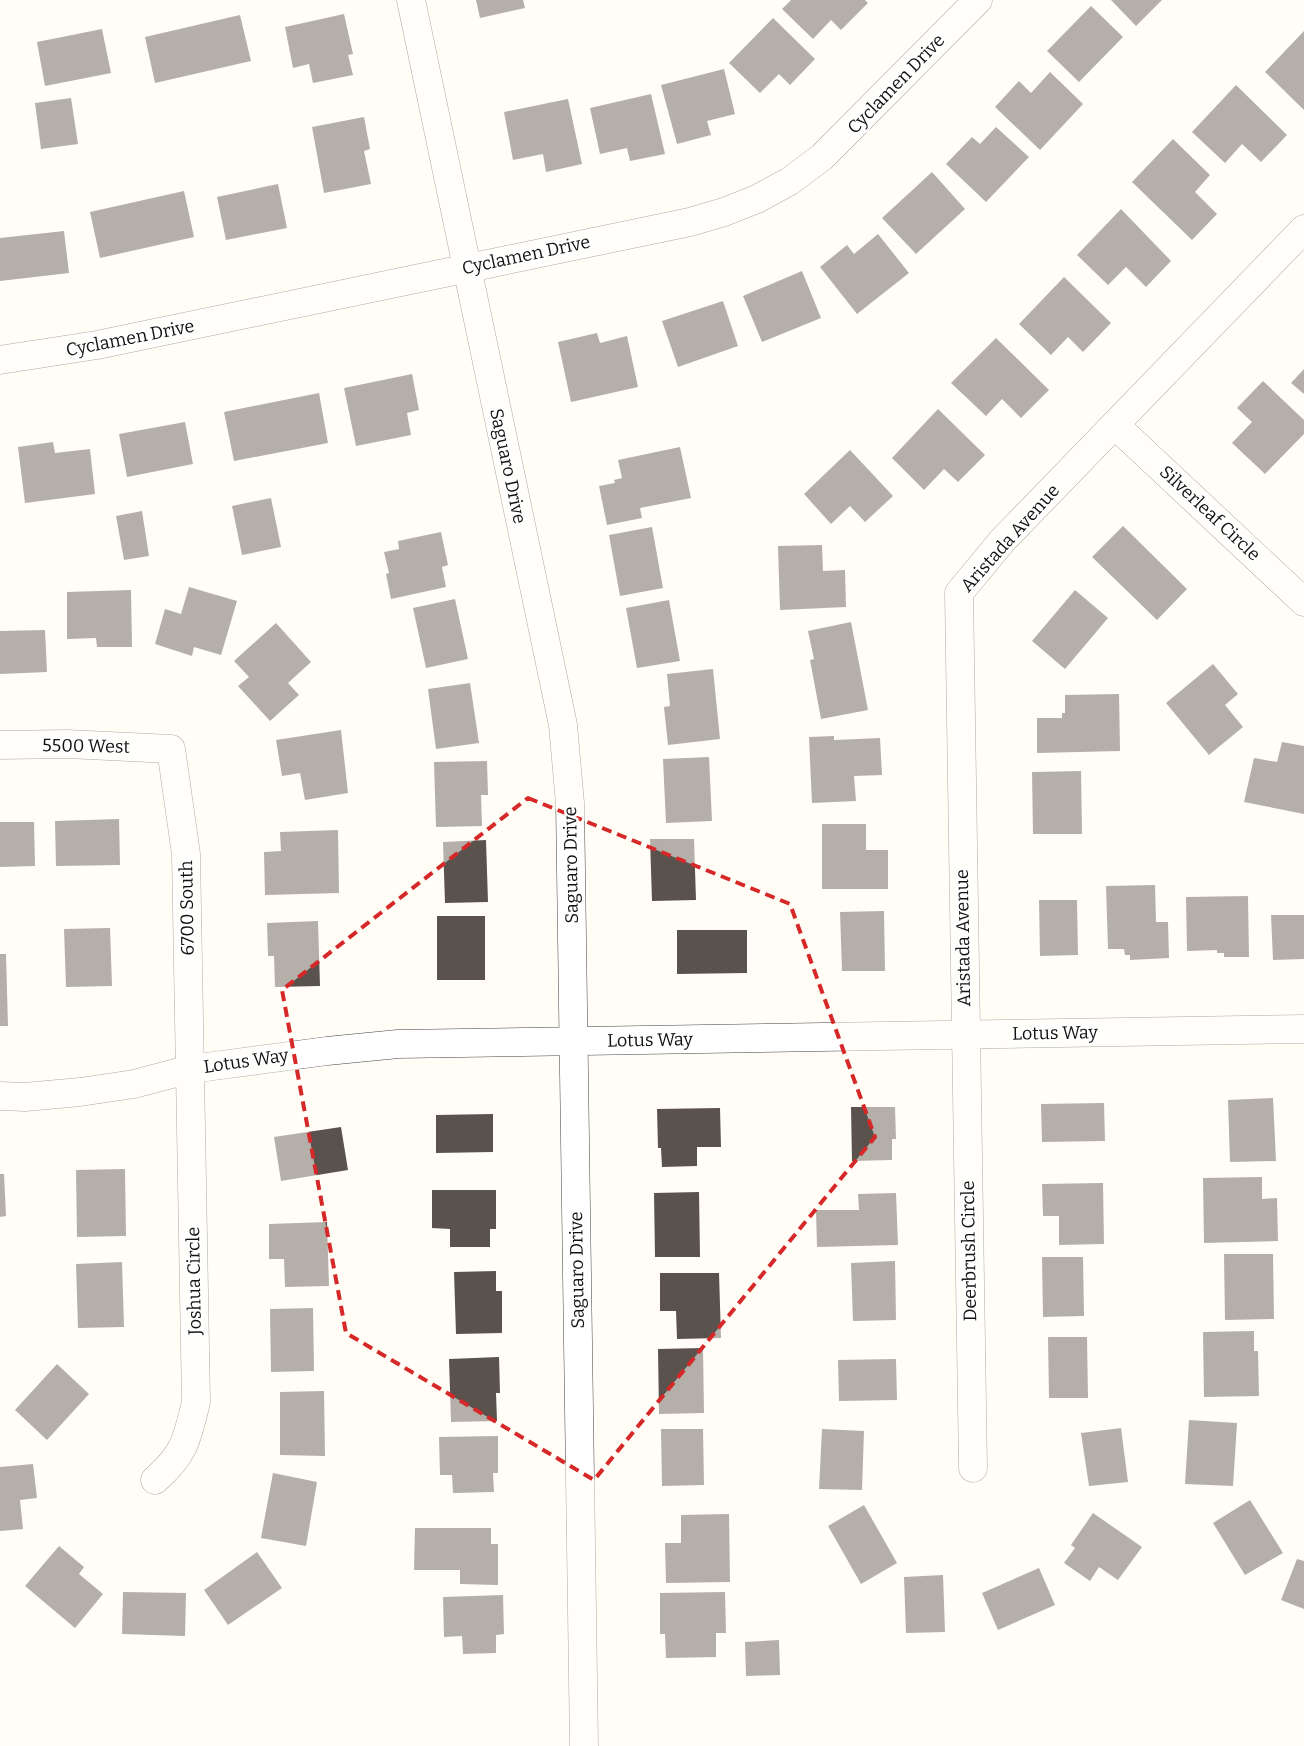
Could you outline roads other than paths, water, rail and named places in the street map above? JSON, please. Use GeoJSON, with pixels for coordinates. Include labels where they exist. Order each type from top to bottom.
{"type":"FeatureCollection","features":[{"type":"Feature","properties":{"kind":"street","name":"Saguaro Drive"},"geometry":{"type":"LineString","coordinates":[[411,0],[563,726],[570,803],[584,1746]]}},
{"type":"Feature","properties":{"kind":"street","name":"Cyclamen Drive"},"geometry":{"type":"LineString","coordinates":[[0,360],[97,345],[690,222],[724,212],[756,199],[790,181],[822,157],[978,0]]}},
{"type":"Feature","properties":{"kind":"street","name":"Aristada Avenue"},"geometry":{"type":"LineString","coordinates":[[964,1035],[959,593],[1002,541],[1304,229]]}},
{"type":"Feature","properties":{"kind":"street","name":"Silverleaf Circle"},"geometry":{"type":"LineString","coordinates":[[1115,425],[1304,602]]}},
{"type":"Feature","properties":{"kind":"street","name":"5500 West"},"geometry":{"type":"LineString","coordinates":[[0,745],[67,744],[171,749]]}},
{"type":"Feature","properties":{"kind":"street","name":"6700 South"},"geometry":{"type":"LineString","coordinates":[[171,749],[186,854],[190,1069]]}},
{"type":"Feature","properties":{"kind":"street","name":"Lotus Way"},"geometry":{"type":"LineString","coordinates":[[0,1096],[24,1097],[80,1092],[134,1084],[190,1069],[327,1051],[398,1044],[1304,1028]]}},
{"type":"Feature","properties":{"kind":"street","name":"Deerbrush Circle"},"geometry":{"type":"LineString","coordinates":[[964,1035],[973,1468]]}},
{"type":"Feature","properties":{"kind":"street","name":"Joshua Circle"},"geometry":{"type":"LineString","coordinates":[[155,1480],[174,1463],[187,1440],[196,1402],[190,1069]]}}]}
